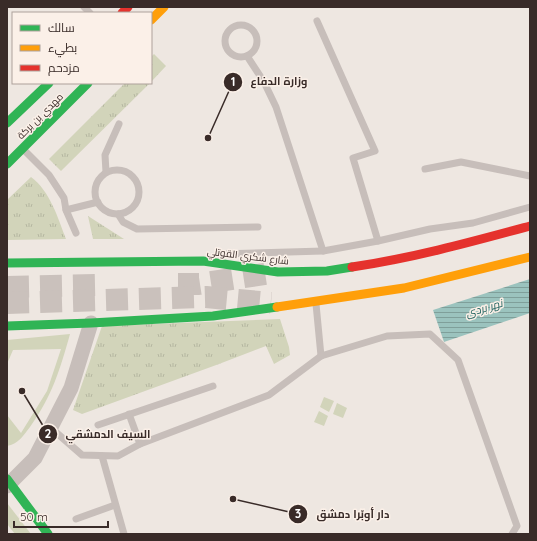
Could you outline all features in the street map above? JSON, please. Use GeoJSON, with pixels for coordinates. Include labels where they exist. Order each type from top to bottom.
{"type":"FeatureCollection","features":[{"type":"Feature","properties":{"kind":"main road"},"geometry":{"type":"LineString","coordinates":[[152,19],[164,7]]}},
{"type":"Feature","properties":{"kind":"main road"},"geometry":{"type":"LineString","coordinates":[[7,123],[48,84]]}},
{"type":"Feature","properties":{"kind":"main road","name":"مهدي بن بركة"},"geometry":{"type":"LineString","coordinates":[[7,164],[87,84]]}},
{"type":"Feature","properties":{"kind":"main road","name":"شارع شكري القوتلي"},"geometry":{"type":"LineString","coordinates":[[7,263],[203,261],[278,272],[327,271],[391,261],[453,247],[530,226]]}},
{"type":"Feature","properties":{"kind":"main road"},"geometry":{"type":"LineString","coordinates":[[7,326],[212,316],[404,288],[530,257]]}},
{"type":"Feature","properties":{"kind":"main road"},"geometry":{"type":"LineString","coordinates":[[8,483],[48,534]]}},
{"type":"Feature","properties":{"kind":"street"},"geometry":{"type":"LineString","coordinates":[[8,483],[35,458],[71,388],[91,323]]}},
{"type":"Feature","properties":{"kind":"lane"},"geometry":{"type":"LineString","coordinates":[[317,21],[375,151],[353,158],[378,241]]}},
{"type":"Feature","properties":{"kind":"lane"},"geometry":{"type":"LineString","coordinates":[[237,25],[248,26],[252,29],[257,39],[255,49],[247,56],[236,57],[231,54],[225,46],[224,40],[228,31],[237,25]]}},
{"type":"Feature","properties":{"kind":"lane"},"geometry":{"type":"LineString","coordinates":[[247,56],[264,82],[276,107],[323,251]]}},
{"type":"Feature","properties":{"kind":"lane"},"geometry":{"type":"LineString","coordinates":[[106,172],[105,155],[119,124]]}},
{"type":"Feature","properties":{"kind":"lane"},"geometry":{"type":"LineString","coordinates":[[22,149],[49,175],[64,198],[66,210],[76,233]]}},
{"type":"Feature","properties":{"kind":"lane"},"geometry":{"type":"LineString","coordinates":[[425,169],[461,162],[530,176]]}},
{"type":"Feature","properties":{"kind":"lane"},"geometry":{"type":"LineString","coordinates":[[121,170],[133,176],[137,182],[139,196],[132,209],[118,214],[106,211],[98,202],[95,189],[97,182],[106,172],[121,170]]}},
{"type":"Feature","properties":{"kind":"lane"},"geometry":{"type":"LineString","coordinates":[[66,210],[98,202]]}},
{"type":"Feature","properties":{"kind":"lane"},"geometry":{"type":"LineString","coordinates":[[203,261],[213,254],[323,251],[473,223],[530,208]]}},
{"type":"Feature","properties":{"kind":"lane"},"geometry":{"type":"LineString","coordinates":[[118,214],[123,222],[137,229],[258,226]]}},
{"type":"Feature","properties":{"kind":"lane"},"geometry":{"type":"LineString","coordinates":[[316,301],[321,356]]}},
{"type":"Feature","properties":{"kind":"lane"},"geometry":{"type":"LineString","coordinates":[[50,428],[82,455],[118,456],[140,444],[269,394],[321,356],[387,336],[430,334],[458,360],[517,526],[512,534]]}},
{"type":"Feature","properties":{"kind":"lane"},"geometry":{"type":"LineString","coordinates":[[98,425],[213,386]]}},
{"type":"Feature","properties":{"kind":"lane"},"geometry":{"type":"LineString","coordinates":[[129,414],[140,444]]}},
{"type":"Feature","properties":{"kind":"lane"},"geometry":{"type":"LineString","coordinates":[[102,456],[124,534]]}},
{"type":"Feature","properties":{"kind":"lane"},"geometry":{"type":"LineString","coordinates":[[76,519],[115,505]]}},
{"type":"Feature","properties":{"kind":"green space"},"geometry":{"type":"Polygon","coordinates":[[[154,54],[166,66],[152,81],[152,56],[154,54]]]}},
{"type":"Feature","properties":{"kind":"green space"},"geometry":{"type":"Polygon","coordinates":[[[124,84],[149,84],[61,171],[49,159],[124,84]]]}},
{"type":"Feature","properties":{"kind":"green space"},"geometry":{"type":"Polygon","coordinates":[[[31,177],[38,183],[53,205],[66,239],[7,240],[7,200],[31,177]]]}},
{"type":"Feature","properties":{"kind":"green space"},"geometry":{"type":"Polygon","coordinates":[[[88,216],[124,239],[93,239],[88,216]]]}},
{"type":"Feature","properties":{"kind":"green space"},"geometry":{"type":"Polygon","coordinates":[[[280,319],[290,355],[274,364],[266,346],[82,414],[73,410],[102,326],[280,319]]]}},
{"type":"Feature","properties":{"kind":"green space"},"geometry":{"type":"Polygon","coordinates":[[[70,334],[59,371],[38,416],[23,436],[11,445],[7,446],[7,415],[21,433],[47,391],[61,349],[13,350],[7,364],[7,340],[70,334]]]}},
{"type":"Feature","properties":{"kind":"green space"},"geometry":{"type":"Polygon","coordinates":[[[324,397],[334,401],[329,412],[320,407],[324,397]]]}},
{"type":"Feature","properties":{"kind":"green space"},"geometry":{"type":"Polygon","coordinates":[[[337,403],[347,408],[343,418],[333,414],[337,403]]]}},
{"type":"Feature","properties":{"kind":"green space"},"geometry":{"type":"Polygon","coordinates":[[[319,411],[328,416],[324,426],[314,422],[319,411]]]}},
{"type":"Feature","properties":{"kind":"green space"},"geometry":{"type":"Polygon","coordinates":[[[7,503],[31,534],[15,534],[7,524],[7,503]]]}},
{"type":"Feature","properties":{"kind":"water","name":"نهر بردى"},"geometry":{"type":"Polygon","coordinates":[[[530,279],[530,313],[444,342],[433,310],[530,279]]]}},
{"type":"Feature","properties":{"kind":"tunnel"},"geometry":{"type":"LineString","coordinates":[[178,284],[199,284],[271,273]]}},
{"type":"Feature","properties":{"kind":"tunnel"},"geometry":{"type":"LineString","coordinates":[[7,287],[100,285]]}},
{"type":"Feature","properties":{"kind":"tunnel"},"geometry":{"type":"LineString","coordinates":[[7,303],[206,297],[271,303]]}},
{"type":"Feature","properties":{"kind":"traffic: fast"},"geometry":{"type":"LineString","coordinates":[[7,123],[48,84]]}},
{"type":"Feature","properties":{"kind":"traffic: fast"},"geometry":{"type":"LineString","coordinates":[[7,164],[87,84]]}},
{"type":"Feature","properties":{"kind":"traffic: fast"},"geometry":{"type":"LineString","coordinates":[[7,263],[203,261],[278,272],[327,271],[352,267]]}},
{"type":"Feature","properties":{"kind":"traffic: fast"},"geometry":{"type":"LineString","coordinates":[[7,326],[213,316],[277,307]]}},
{"type":"Feature","properties":{"kind":"traffic: fast"},"geometry":{"type":"LineString","coordinates":[[7,479],[48,534]]}},
{"type":"Feature","properties":{"kind":"traffic: slow"},"geometry":{"type":"LineString","coordinates":[[152,19],[164,7]]}},
{"type":"Feature","properties":{"kind":"traffic: slow"},"geometry":{"type":"LineString","coordinates":[[277,307],[404,288],[530,257]]}},
{"type":"Feature","properties":{"kind":"traffic: jam"},"geometry":{"type":"LineString","coordinates":[[123,12],[128,7]]}},
{"type":"Feature","properties":{"kind":"traffic: jam"},"geometry":{"type":"LineString","coordinates":[[352,267],[464,244],[530,226]]}},
{"type":"Feature","properties":{"kind":"place","name":"وزارة الدفاع"},"geometry":{"type":"Point","coordinates":[208,138]}},
{"type":"Feature","properties":{"kind":"place","name":"السيف الدمشقي"},"geometry":{"type":"Point","coordinates":[22,391]}},
{"type":"Feature","properties":{"kind":"place","name":"دار أوبّرا دمشق"},"geometry":{"type":"Point","coordinates":[233,499]}}]}
